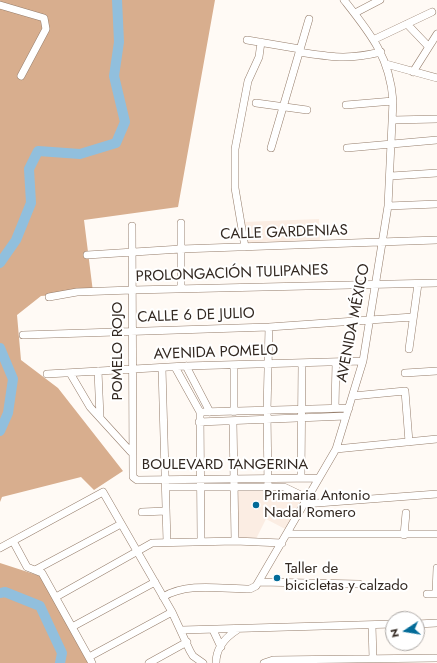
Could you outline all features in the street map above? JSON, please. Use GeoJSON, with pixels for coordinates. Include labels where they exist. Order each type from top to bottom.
{"type":"FeatureCollection","features":[{"type":"Feature","properties":{"kind":"street","name":"AVENIDA MÉXICO"},"geometry":{"type":"LineString","coordinates":[[163,597],[172,591],[183,588],[253,588],[259,582],[336,449],[353,396],[363,361],[383,243],[391,176],[393,101],[386,64],[375,39],[344,0]]}},
{"type":"Feature","properties":{"kind":"street"},"geometry":{"type":"LineString","coordinates":[[355,13],[380,0]]}},
{"type":"Feature","properties":{"kind":"street"},"geometry":{"type":"LineString","coordinates":[[0,5],[44,18],[46,29],[21,76]]}},
{"type":"Feature","properties":{"kind":"street"},"geometry":{"type":"LineString","coordinates":[[375,39],[432,12]]}},
{"type":"Feature","properties":{"kind":"street"},"geometry":{"type":"LineString","coordinates":[[272,148],[309,18]]}},
{"type":"Feature","properties":{"kind":"street"},"geometry":{"type":"LineString","coordinates":[[407,24],[428,46]]}},
{"type":"Feature","properties":{"kind":"street"},"geometry":{"type":"LineString","coordinates":[[413,72],[428,46],[437,34]]}},
{"type":"Feature","properties":{"kind":"street"},"geometry":{"type":"LineString","coordinates":[[247,40],[342,59],[381,52]]}},
{"type":"Feature","properties":{"kind":"street"},"geometry":{"type":"LineString","coordinates":[[245,247],[236,188],[236,139],[245,102],[248,81],[259,56],[261,42]]}},
{"type":"Feature","properties":{"kind":"street"},"geometry":{"type":"LineString","coordinates":[[386,64],[437,78]]}},
{"type":"Feature","properties":{"kind":"street"},"geometry":{"type":"LineString","coordinates":[[346,105],[393,101]]}},
{"type":"Feature","properties":{"kind":"street"},"geometry":{"type":"LineString","coordinates":[[256,103],[307,110]]}},
{"type":"Feature","properties":{"kind":"street"},"geometry":{"type":"LineString","coordinates":[[393,120],[437,119]]}},
{"type":"Feature","properties":{"kind":"street"},"geometry":{"type":"LineString","coordinates":[[347,148],[437,140]]}},
{"type":"Feature","properties":{"kind":"street"},"geometry":{"type":"LineString","coordinates":[[391,176],[437,173]]}},
{"type":"Feature","properties":{"kind":"street"},"geometry":{"type":"LineString","coordinates":[[388,206],[437,204]]}},
{"type":"Feature","properties":{"kind":"street"},"geometry":{"type":"LineString","coordinates":[[181,223],[181,289]]}},
{"type":"Feature","properties":{"kind":"street","name":"POMELO ROJO"},"geometry":{"type":"LineString","coordinates":[[132,226],[131,370],[133,477]]}},
{"type":"Feature","properties":{"kind":"street","name":"CALLE GARDENIAS"},"geometry":{"type":"LineString","coordinates":[[87,255],[181,249],[437,240]]}},
{"type":"Feature","properties":{"kind":"street","name":"PROLONGACIÓN TULIPANES"},"geometry":{"type":"LineString","coordinates":[[49,297],[88,292],[132,290],[437,283]]}},
{"type":"Feature","properties":{"kind":"street"},"geometry":{"type":"LineString","coordinates":[[409,349],[418,284]]}},
{"type":"Feature","properties":{"kind":"street","name":"CALLE 6 DE JULIO"},"geometry":{"type":"LineString","coordinates":[[23,335],[269,326],[413,317]]}},
{"type":"Feature","properties":{"kind":"street"},"geometry":{"type":"LineString","coordinates":[[268,487],[267,411],[269,326]]}},
{"type":"Feature","properties":{"kind":"street","name":"AVENIDA POMELO"},"geometry":{"type":"LineString","coordinates":[[47,374],[234,364],[363,361]]}},
{"type":"Feature","properties":{"kind":"street"},"geometry":{"type":"LineString","coordinates":[[335,408],[336,362]]}},
{"type":"Feature","properties":{"kind":"street"},"geometry":{"type":"LineString","coordinates":[[301,478],[302,363]]}},
{"type":"Feature","properties":{"kind":"street"},"geometry":{"type":"LineString","coordinates":[[234,364],[234,412]]}},
{"type":"Feature","properties":{"kind":"street"},"geometry":{"type":"LineString","coordinates":[[186,366],[210,412]]}},
{"type":"Feature","properties":{"kind":"street"},"geometry":{"type":"LineString","coordinates":[[175,367],[200,412],[201,542]]}},
{"type":"Feature","properties":{"kind":"street"},"geometry":{"type":"LineString","coordinates":[[162,368],[167,542]]}},
{"type":"Feature","properties":{"kind":"street"},"geometry":{"type":"LineString","coordinates":[[405,373],[437,370]]}},
{"type":"Feature","properties":{"kind":"street"},"geometry":{"type":"LineString","coordinates":[[98,371],[100,417]]}},
{"type":"Feature","properties":{"kind":"street"},"geometry":{"type":"LineString","coordinates":[[70,373],[90,407],[132,452]]}},
{"type":"Feature","properties":{"kind":"street"},"geometry":{"type":"LineString","coordinates":[[353,396],[404,390],[409,442]]}},
{"type":"Feature","properties":{"kind":"street"},"geometry":{"type":"LineString","coordinates":[[200,412],[349,408]]}},
{"type":"Feature","properties":{"kind":"street"},"geometry":{"type":"LineString","coordinates":[[200,422],[346,416]]}},
{"type":"Feature","properties":{"kind":"street"},"geometry":{"type":"LineString","coordinates":[[232,421],[235,488],[235,541]]}},
{"type":"Feature","properties":{"kind":"street"},"geometry":{"type":"LineString","coordinates":[[336,449],[437,440]]}},
{"type":"Feature","properties":{"kind":"street","name":"BOULEVARD TANGERINA"},"geometry":{"type":"LineString","coordinates":[[133,477],[137,480],[200,478],[319,478]]}},
{"type":"Feature","properties":{"kind":"street","name":"BOULEVARD TANGERINA"},"geometry":{"type":"LineString","coordinates":[[166,487],[284,487],[306,501]]}},
{"type":"Feature","properties":{"kind":"street"},"geometry":{"type":"LineString","coordinates":[[0,548],[103,492],[182,630],[193,656],[203,663],[216,661],[226,638],[237,629]]}},
{"type":"Feature","properties":{"kind":"street"},"geometry":{"type":"LineString","coordinates":[[306,501],[437,494]]}},
{"type":"Feature","properties":{"kind":"street"},"geometry":{"type":"LineString","coordinates":[[142,512],[166,511]]}},
{"type":"Feature","properties":{"kind":"street"},"geometry":{"type":"LineString","coordinates":[[404,534],[406,513]]}},
{"type":"Feature","properties":{"kind":"street"},"geometry":{"type":"LineString","coordinates":[[35,570],[121,524]]}},
{"type":"Feature","properties":{"kind":"street"},"geometry":{"type":"LineString","coordinates":[[287,534],[437,534]]}},
{"type":"Feature","properties":{"kind":"street"},"geometry":{"type":"LineString","coordinates":[[13,541],[27,567],[42,573],[91,660],[172,612]]}},
{"type":"Feature","properties":{"kind":"street"},"geometry":{"type":"LineString","coordinates":[[56,597],[152,543],[235,541],[282,543]]}},
{"type":"Feature","properties":{"kind":"street"},"geometry":{"type":"LineString","coordinates":[[427,594],[436,594],[437,568]]}},
{"type":"Feature","properties":{"kind":"street"},"geometry":{"type":"LineString","coordinates":[[72,627],[155,582]]}},
{"type":"Feature","properties":{"kind":"street"},"geometry":{"type":"LineString","coordinates":[[259,582],[358,584]]}},
{"type":"Feature","properties":{"kind":"street"},"geometry":{"type":"LineString","coordinates":[[425,624],[437,623]]}},
{"type":"Feature","properties":{"kind":"street"},"geometry":{"type":"LineString","coordinates":[[182,630],[385,624]]}},
{"type":"Feature","properties":{"kind":"street"},"geometry":{"type":"LineString","coordinates":[[372,625],[374,659]]}},
{"type":"Feature","properties":{"kind":"street"},"geometry":{"type":"LineString","coordinates":[[214,630],[221,647]]}},
{"type":"Feature","properties":{"kind":"street"},"geometry":{"type":"LineString","coordinates":[[149,663],[161,660],[187,642]]}},
{"type":"Feature","properties":{"kind":"street"},"geometry":{"type":"LineString","coordinates":[[264,663],[273,660],[297,662],[437,658]]}},
{"type":"Feature","properties":{"kind":"shaded area"},"geometry":{"type":"Polygon","coordinates":[[[0,0],[215,0],[178,207],[84,220],[93,292],[41,296],[17,315],[21,360],[58,388],[123,471],[94,490],[81,477],[2,497],[0,502],[0,0]]]}},
{"type":"Feature","properties":{"kind":"shaded area"},"geometry":{"type":"Polygon","coordinates":[[[319,219],[320,242],[248,244],[244,222],[319,219]]]}},
{"type":"Feature","properties":{"kind":"shaded area","name":"Primaria Antonio Nadal Romero"},"geometry":{"type":"Polygon","coordinates":[[[238,491],[280,491],[303,502],[287,530],[266,519],[256,539],[238,538],[238,491]]]}},
{"type":"Feature","properties":{"kind":"shaded area"},"geometry":{"type":"Polygon","coordinates":[[[0,563],[40,576],[89,663],[0,663],[0,563]]]}},
{"type":"Feature","properties":{"kind":"waterway"},"geometry":{"type":"LineString","coordinates":[[0,263],[16,240],[31,203],[29,169],[38,151],[80,154],[116,143],[125,122],[114,76],[119,42],[117,0]]}},
{"type":"Feature","properties":{"kind":"waterway"},"geometry":{"type":"LineString","coordinates":[[0,348],[13,379],[8,413],[0,431]]}},
{"type":"Feature","properties":{"kind":"waterway"},"geometry":{"type":"LineString","coordinates":[[0,593],[5,592],[40,606],[62,653],[60,663]]}},
{"type":"Feature","properties":{"kind":"place","name":"Primaria Antonio Nadal Romero"},"geometry":{"type":"Point","coordinates":[256,505]}},
{"type":"Feature","properties":{"kind":"place","name":"Taller de bicicletas y calzado"},"geometry":{"type":"Point","coordinates":[277,578]}}]}
